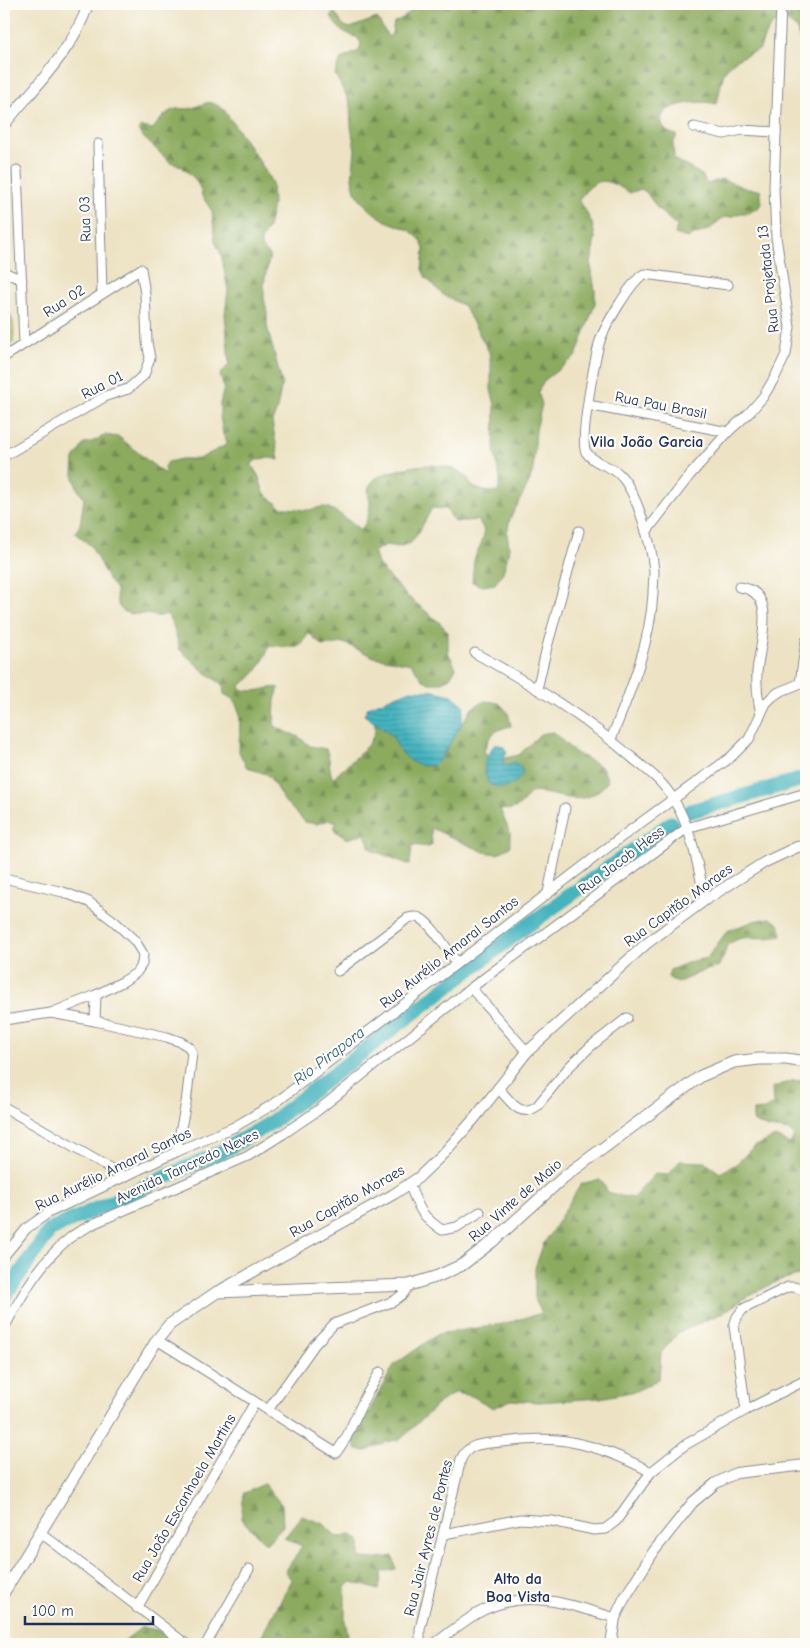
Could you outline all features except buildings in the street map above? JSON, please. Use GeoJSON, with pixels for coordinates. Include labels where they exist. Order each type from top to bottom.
{"type":"FeatureCollection","features":[{"type":"Feature","properties":{"kind":"main road","name":"Rua Vinte de Maio"},"geometry":{"type":"LineString","coordinates":[[217,1292],[409,1285],[438,1276],[462,1264],[493,1240],[564,1177],[700,1076],[734,1062],[759,1059],[806,1062]]}},
{"type":"Feature","properties":{"kind":"main road","name":"Rua Capitão Moraes"},"geometry":{"type":"LineString","coordinates":[[4,1592],[157,1340],[169,1325],[217,1292]]}},
{"type":"Feature","properties":{"kind":"street"},"geometry":{"type":"LineString","coordinates":[[4,125],[70,43],[84,18],[88,4]]}},
{"type":"Feature","properties":{"kind":"street","name":"Rua Projetada 13"},"geometry":{"type":"LineString","coordinates":[[646,532],[674,495],[728,432],[763,397],[786,354],[790,327],[776,237],[774,187],[781,4]]}},
{"type":"Feature","properties":{"kind":"street"},"geometry":{"type":"LineString","coordinates":[[694,127],[724,134],[742,130],[776,132]]}},
{"type":"Feature","properties":{"kind":"street","name":"Rua 03"},"geometry":{"type":"LineString","coordinates":[[98,144],[102,293]]}},
{"type":"Feature","properties":{"kind":"street"},"geometry":{"type":"LineString","coordinates":[[17,170],[24,344]]}},
{"type":"Feature","properties":{"kind":"street","name":"Rua 02"},"geometry":{"type":"LineString","coordinates":[[4,357],[141,269]]}},
{"type":"Feature","properties":{"kind":"street","name":"Rua 01"},"geometry":{"type":"LineString","coordinates":[[4,456],[106,396],[128,388],[144,375],[150,358],[141,269]]}},
{"type":"Feature","properties":{"kind":"street"},"geometry":{"type":"LineString","coordinates":[[611,739],[644,652],[652,609],[654,571],[646,532],[628,485],[617,472],[593,459],[585,451],[584,439],[588,405],[599,343],[607,324],[639,277],[649,274],[728,285]]}},
{"type":"Feature","properties":{"kind":"street"},"geometry":{"type":"LineString","coordinates":[[5,275],[22,280]]}},
{"type":"Feature","properties":{"kind":"street","name":"Rua Pau Brasil"},"geometry":{"type":"LineString","coordinates":[[588,405],[728,432]]}},
{"type":"Feature","properties":{"kind":"street"},"geometry":{"type":"LineString","coordinates":[[537,689],[579,531]]}},
{"type":"Feature","properties":{"kind":"street"},"geometry":{"type":"LineString","coordinates":[[739,586],[749,588],[758,594],[764,604],[756,686],[761,715]]}},
{"type":"Feature","properties":{"kind":"street"},"geometry":{"type":"LineString","coordinates":[[803,682],[806,641]]}},
{"type":"Feature","properties":{"kind":"street"},"geometry":{"type":"LineString","coordinates":[[475,653],[537,689],[611,739],[658,780],[674,799],[687,828],[697,861],[705,900]]}},
{"type":"Feature","properties":{"kind":"street","name":"Rua Aurélio Amaral Santos"},"geometry":{"type":"LineString","coordinates":[[4,1256],[27,1228],[48,1214],[176,1152],[234,1128],[274,1104],[548,893],[731,757],[749,738],[766,702],[779,692],[803,682]]}},
{"type":"Feature","properties":{"kind":"street","name":"Rua Jacob Hess"},"geometry":{"type":"LineString","coordinates":[[472,988],[687,828],[806,793]]}},
{"type":"Feature","properties":{"kind":"street"},"geometry":{"type":"LineString","coordinates":[[548,893],[565,808]]}},
{"type":"Feature","properties":{"kind":"street","name":"Rua Capitão Moraes"},"geometry":{"type":"LineString","coordinates":[[217,1292],[394,1194],[418,1178],[443,1154],[527,1052],[646,944],[705,900],[765,862],[796,847],[806,846]]}},
{"type":"Feature","properties":{"kind":"street"},"geometry":{"type":"LineString","coordinates":[[4,878],[63,892],[89,902],[115,922],[135,941],[143,954],[142,964],[136,973],[96,995],[50,1013],[4,1020]]}},
{"type":"Feature","properties":{"kind":"street"},"geometry":{"type":"LineString","coordinates":[[338,971],[408,918],[414,916],[419,917],[426,923],[457,963]]}},
{"type":"Feature","properties":{"kind":"street"},"geometry":{"type":"LineString","coordinates":[[472,988],[527,1052]]}},
{"type":"Feature","properties":{"kind":"street","name":"Avenida Tancredo Neves"},"geometry":{"type":"LineString","coordinates":[[4,1328],[35,1276],[52,1253],[72,1236],[241,1159],[283,1134],[317,1111],[472,988]]}},
{"type":"Feature","properties":{"kind":"street"},"geometry":{"type":"LineString","coordinates":[[96,995],[96,1021]]}},
{"type":"Feature","properties":{"kind":"street"},"geometry":{"type":"LineString","coordinates":[[50,1013],[167,1037],[189,1047],[192,1054],[186,1103],[176,1152]]}},
{"type":"Feature","properties":{"kind":"street"},"geometry":{"type":"LineString","coordinates":[[498,1088],[518,1108],[524,1112],[530,1111],[537,1106],[591,1046],[627,1018]]}},
{"type":"Feature","properties":{"kind":"street"},"geometry":{"type":"LineString","coordinates":[[4,1107],[125,1176]]}},
{"type":"Feature","properties":{"kind":"street"},"geometry":{"type":"LineString","coordinates":[[409,1184],[422,1214],[442,1230],[457,1226],[480,1212]]}},
{"type":"Feature","properties":{"kind":"street"},"geometry":{"type":"LineString","coordinates":[[268,1410],[315,1344],[334,1324],[394,1301],[409,1285]]}},
{"type":"Feature","properties":{"kind":"street"},"geometry":{"type":"LineString","coordinates":[[746,1410],[734,1326],[737,1317],[743,1310],[788,1287],[795,1287],[806,1292]]}},
{"type":"Feature","properties":{"kind":"street"},"geometry":{"type":"LineString","coordinates":[[157,1340],[336,1453],[346,1438],[365,1397],[380,1372]]}},
{"type":"Feature","properties":{"kind":"street"},"geometry":{"type":"LineString","coordinates":[[444,1534],[520,1519],[552,1521],[594,1530],[605,1529],[616,1521],[651,1472],[685,1445],[746,1410],[806,1380]]}},
{"type":"Feature","properties":{"kind":"street","name":"Rua João Escanhoela Martins"},"geometry":{"type":"LineString","coordinates":[[137,1608],[255,1402]]}},
{"type":"Feature","properties":{"kind":"street","name":"Rua Jair Ayres de Pontes"},"geometry":{"type":"LineString","coordinates":[[423,1644],[420,1640],[420,1629],[461,1458],[464,1453],[474,1446],[532,1439],[571,1442],[609,1454],[651,1472]]}},
{"type":"Feature","properties":{"kind":"street"},"geometry":{"type":"LineString","coordinates":[[611,1644],[615,1618],[624,1598],[654,1551],[692,1502],[716,1483],[736,1473],[806,1465]]}},
{"type":"Feature","properties":{"kind":"street"},"geometry":{"type":"LineString","coordinates":[[41,1533],[186,1644]]}},
{"type":"Feature","properties":{"kind":"street"},"geometry":{"type":"LineString","coordinates":[[206,1644],[248,1569]]}},
{"type":"Feature","properties":{"kind":"street"},"geometry":{"type":"LineString","coordinates":[[434,1644],[478,1613],[508,1601],[531,1598],[574,1606],[615,1618]]}},
{"type":"Feature","properties":{"kind":"green space"},"geometry":{"type":"Polygon","coordinates":[[[415,4],[806,4],[806,57],[796,28],[785,20],[773,24],[765,35],[760,49],[738,59],[725,71],[716,104],[704,102],[682,104],[669,109],[661,119],[666,130],[677,135],[673,144],[674,159],[702,175],[707,184],[722,179],[748,189],[760,190],[762,203],[758,208],[749,213],[740,213],[722,218],[710,229],[687,238],[675,234],[677,226],[658,209],[646,192],[641,189],[630,193],[614,184],[602,181],[591,186],[579,199],[592,223],[595,237],[591,265],[595,304],[576,356],[545,380],[538,392],[542,404],[536,430],[533,470],[529,483],[510,519],[507,533],[509,547],[507,559],[503,572],[495,584],[482,586],[472,582],[474,561],[484,535],[481,525],[477,520],[455,522],[446,509],[432,508],[411,543],[398,547],[386,545],[374,551],[378,564],[387,575],[406,595],[439,622],[448,632],[448,652],[456,668],[450,678],[439,683],[429,683],[422,679],[411,664],[374,657],[344,643],[322,646],[309,633],[295,647],[269,646],[258,669],[240,685],[241,689],[248,691],[279,688],[275,700],[274,725],[299,737],[310,746],[326,749],[333,779],[363,750],[373,737],[375,726],[371,711],[429,767],[440,759],[472,708],[485,701],[499,703],[508,712],[511,726],[500,729],[488,740],[484,751],[492,761],[519,755],[540,734],[553,732],[573,751],[602,767],[608,781],[590,796],[572,799],[531,792],[518,806],[506,810],[500,809],[510,833],[510,847],[497,854],[484,852],[431,828],[432,845],[429,847],[412,845],[410,865],[372,850],[364,834],[346,839],[335,831],[334,828],[337,822],[335,821],[329,820],[317,824],[305,822],[285,802],[266,774],[246,766],[239,752],[240,714],[234,700],[224,694],[223,685],[180,650],[173,625],[167,614],[157,616],[130,613],[122,610],[117,602],[116,589],[109,581],[91,546],[75,533],[80,525],[84,499],[77,488],[73,474],[74,459],[84,444],[105,435],[119,437],[163,473],[165,472],[164,466],[168,462],[181,459],[199,459],[226,445],[227,441],[223,435],[220,415],[220,404],[224,388],[220,375],[229,363],[225,314],[228,290],[221,254],[215,241],[212,211],[202,196],[195,179],[181,166],[171,163],[138,130],[141,127],[153,129],[172,110],[190,109],[211,103],[224,110],[262,165],[272,183],[273,205],[268,228],[261,240],[261,247],[270,255],[264,283],[264,298],[267,326],[282,383],[277,410],[272,422],[279,460],[266,458],[252,463],[264,493],[282,508],[312,510],[326,507],[342,516],[360,530],[365,525],[369,513],[369,487],[379,476],[386,473],[420,465],[438,465],[464,474],[475,488],[498,493],[500,479],[494,449],[495,405],[491,390],[489,352],[464,306],[443,295],[426,278],[422,269],[424,249],[420,239],[409,230],[386,221],[374,213],[362,202],[355,191],[352,179],[355,150],[351,127],[350,103],[335,74],[341,59],[359,51],[361,44],[358,38],[338,27],[331,15],[335,13],[343,25],[350,28],[377,18],[389,38],[394,22],[406,15],[415,4]]]}},
{"type":"Feature","properties":{"kind":"green space"},"geometry":{"type":"Polygon","coordinates":[[[4,311],[10,315],[14,331],[13,343],[4,350],[4,311]]]}},
{"type":"Feature","properties":{"kind":"green space"},"geometry":{"type":"Polygon","coordinates":[[[770,918],[779,924],[782,935],[771,938],[738,939],[727,945],[718,967],[703,971],[677,983],[668,977],[670,970],[692,961],[707,958],[727,931],[754,921],[770,918]]]}},
{"type":"Feature","properties":{"kind":"green space"},"geometry":{"type":"Polygon","coordinates":[[[803,1080],[801,1095],[806,1110],[806,1279],[799,1275],[780,1280],[745,1298],[724,1312],[678,1333],[661,1353],[659,1379],[636,1391],[600,1398],[538,1402],[511,1400],[493,1408],[472,1396],[455,1393],[440,1402],[401,1439],[383,1443],[367,1451],[357,1450],[353,1441],[394,1365],[438,1334],[503,1324],[542,1313],[535,1300],[535,1268],[543,1245],[581,1184],[600,1179],[608,1192],[633,1198],[655,1174],[668,1175],[680,1161],[705,1162],[720,1173],[736,1164],[752,1148],[775,1137],[790,1144],[794,1136],[790,1131],[768,1128],[753,1121],[753,1111],[765,1110],[773,1104],[772,1088],[791,1081],[803,1080]]]}},
{"type":"Feature","properties":{"kind":"green space"},"geometry":{"type":"Polygon","coordinates":[[[264,1484],[282,1505],[283,1526],[266,1544],[241,1519],[244,1493],[264,1484]]]}},
{"type":"Feature","properties":{"kind":"green space"},"geometry":{"type":"Polygon","coordinates":[[[302,1516],[324,1524],[337,1537],[351,1535],[360,1541],[360,1558],[377,1559],[393,1556],[396,1569],[382,1572],[379,1590],[352,1582],[345,1587],[345,1621],[349,1640],[347,1644],[332,1644],[328,1642],[324,1644],[298,1644],[283,1636],[280,1644],[257,1644],[292,1580],[285,1572],[302,1546],[284,1538],[302,1516]]]}},
{"type":"Feature","properties":{"kind":"green space"},"geometry":{"type":"Polygon","coordinates":[[[142,1627],[161,1631],[179,1644],[120,1644],[142,1627]]]}},
{"type":"Feature","properties":{"kind":"water"},"geometry":{"type":"Polygon","coordinates":[[[411,690],[434,691],[452,695],[464,705],[461,725],[441,758],[434,765],[423,766],[410,761],[400,751],[392,735],[364,715],[368,707],[411,690]]]}},
{"type":"Feature","properties":{"kind":"water"},"geometry":{"type":"Polygon","coordinates":[[[495,744],[503,746],[507,752],[503,758],[503,763],[508,766],[513,762],[520,766],[523,773],[516,782],[508,787],[494,786],[488,783],[486,777],[485,762],[495,744]]]}},
{"type":"Feature","properties":{"kind":"waterway"},"geometry":{"type":"LineString","coordinates":[[691,811],[806,778]]}},
{"type":"Feature","properties":{"kind":"waterway","name":"Rio Pirapora"},"geometry":{"type":"LineString","coordinates":[[4,1297],[50,1230],[221,1152],[269,1124],[516,934],[671,823]]}},
{"type":"Feature","properties":{"kind":"district","name":"Vila João Garcia"},"geometry":{"type":"Point","coordinates":[647,442]}},
{"type":"Feature","properties":{"kind":"district","name":"Alto da Boa Vista"},"geometry":{"type":"Point","coordinates":[518,1588]}}]}
